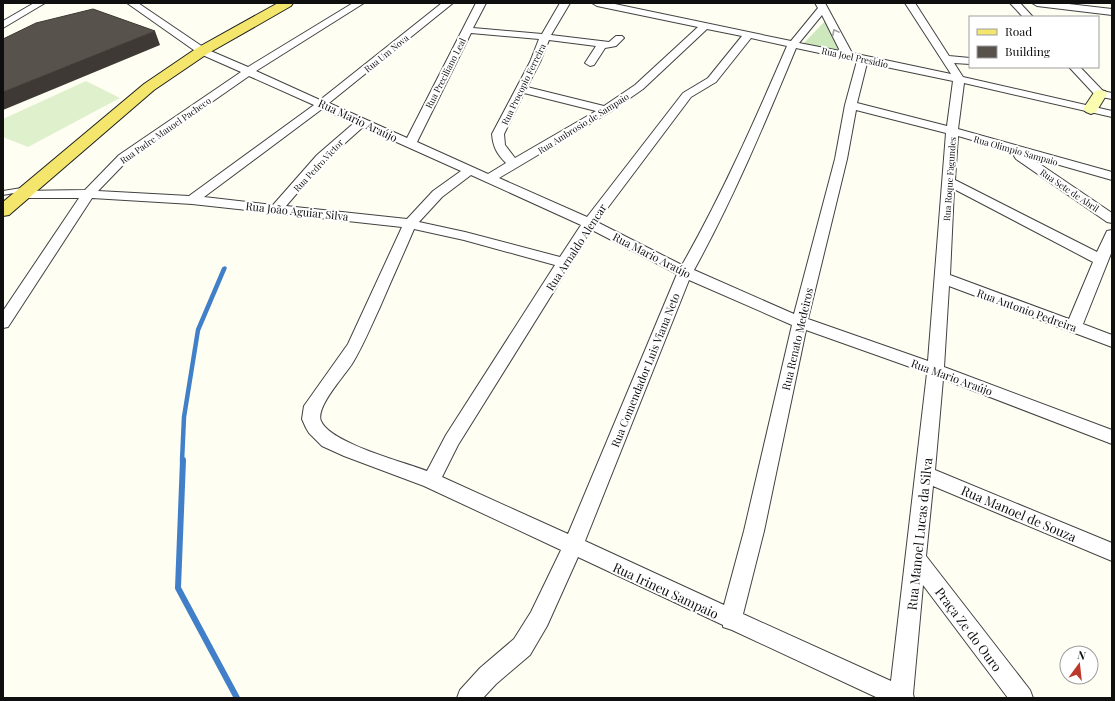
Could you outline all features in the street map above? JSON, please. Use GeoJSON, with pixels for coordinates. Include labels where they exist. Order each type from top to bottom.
{"type":"FeatureCollection","features":[{"type":"Feature","properties":{"kind":"main road"},"geometry":{"type":"LineString","coordinates":[[3,211],[149,87],[202,50],[287,3]]}},
{"type":"Feature","properties":{"kind":"street"},"geometry":{"type":"LineString","coordinates":[[3,25],[40,3]]}},
{"type":"Feature","properties":{"kind":"street","name":"Rua Mario Araújo"},"geometry":{"type":"LineString","coordinates":[[132,3],[202,50],[590,223],[685,273],[800,322],[936,370],[1112,437]]}},
{"type":"Feature","properties":{"kind":"street","name":"Rua Padre Manoel Pacheco"},"geometry":{"type":"LineString","coordinates":[[3,323],[88,194],[123,158],[249,71],[359,3]]}},
{"type":"Feature","properties":{"kind":"street","name":"Rua Um Nova"},"geometry":{"type":"LineString","coordinates":[[192,200],[323,103],[448,3]]}},
{"type":"Feature","properties":{"kind":"street","name":"Rua Preciliano Leal"},"geometry":{"type":"LineString","coordinates":[[410,144],[481,3]]}},
{"type":"Feature","properties":{"kind":"street","name":"Rua Procopio Ferreira"},"geometry":{"type":"LineString","coordinates":[[514,164],[502,149],[498,134],[535,62],[545,37],[565,3]]}},
{"type":"Feature","properties":{"kind":"street","name":"Rua Joel Presidio"},"geometry":{"type":"LineString","coordinates":[[597,3],[662,13],[704,26],[959,79],[1112,114]]}},
{"type":"Feature","properties":{"kind":"street"},"geometry":{"type":"LineString","coordinates":[[910,3],[959,79]]}},
{"type":"Feature","properties":{"kind":"street"},"geometry":{"type":"LineString","coordinates":[[1015,3],[1027,16]]}},
{"type":"Feature","properties":{"kind":"street"},"geometry":{"type":"LineString","coordinates":[[1037,3],[1112,12]]}},
{"type":"Feature","properties":{"kind":"street"},"geometry":{"type":"LineString","coordinates":[[822,6],[848,56]]}},
{"type":"Feature","properties":{"kind":"street","name":"Rua Comendador Luis Viana Neto"},"geometry":{"type":"LineString","coordinates":[[468,698],[488,676],[522,647],[539,619],[573,546],[685,273],[712,223],[763,115],[792,44],[822,6]]}},
{"type":"Feature","properties":{"kind":"street","name":"Rua Ambrosio de Sampaio"},"geometry":{"type":"LineString","coordinates":[[490,178],[606,110],[640,87],[704,26]]}},
{"type":"Feature","properties":{"kind":"street"},"geometry":{"type":"LineString","coordinates":[[467,30],[545,37],[602,45],[611,45],[619,38]]}},
{"type":"Feature","properties":{"kind":"street","name":"Rua Arnaldo Alencar"},"geometry":{"type":"LineString","coordinates":[[431,480],[452,440],[590,223],[687,95],[712,80],[748,35]]}},
{"type":"Feature","properties":{"kind":"street"},"geometry":{"type":"LineString","coordinates":[[590,63],[602,45]]}},
{"type":"Feature","properties":{"kind":"street","name":"Rua Renato Medeiros"},"geometry":{"type":"LineString","coordinates":[[731,620],[754,531],[800,322],[863,59]]}},
{"type":"Feature","properties":{"kind":"street"},"geometry":{"type":"LineString","coordinates":[[946,59],[969,61]]}},
{"type":"Feature","properties":{"kind":"street"},"geometry":{"type":"LineString","coordinates":[[1075,68],[1106,95],[1091,109]]}},
{"type":"Feature","properties":{"kind":"street","name":"Rua Roque Fagundes"},"geometry":{"type":"LineString","coordinates":[[936,370],[950,182],[952,131],[959,79]]}},
{"type":"Feature","properties":{"kind":"street"},"geometry":{"type":"LineString","coordinates":[[520,89],[606,110]]}},
{"type":"Feature","properties":{"kind":"street","name":"Rua Olimpio Sampaio"},"geometry":{"type":"LineString","coordinates":[[851,105],[952,131],[1112,176]]}},
{"type":"Feature","properties":{"kind":"street","name":"Rua Pedro Victor"},"geometry":{"type":"LineString","coordinates":[[278,209],[322,158],[361,122]]}},
{"type":"Feature","properties":{"kind":"street","name":"Rua Sete de Abril"},"geometry":{"type":"LineString","coordinates":[[1009,148],[1112,219]]}},
{"type":"Feature","properties":{"kind":"street","name":"Rua Irineu Sampaio"},"geometry":{"type":"LineString","coordinates":[[472,170],[437,193],[422,207],[410,224],[355,345],[313,406],[311,419],[315,428],[328,441],[350,451],[431,480],[902,698]]}},
{"type":"Feature","properties":{"kind":"street"},"geometry":{"type":"LineString","coordinates":[[950,182],[1101,260]]}},
{"type":"Feature","properties":{"kind":"street","name":"Rua João Aguiar Silva"},"geometry":{"type":"LineString","coordinates":[[27,191],[192,200],[410,224],[466,236],[565,263]]}},
{"type":"Feature","properties":{"kind":"street"},"geometry":{"type":"LineString","coordinates":[[1074,327],[1112,234]]}},
{"type":"Feature","properties":{"kind":"street","name":"Rua Antonio Pedreira"},"geometry":{"type":"LineString","coordinates":[[942,278],[1112,342]]}},
{"type":"Feature","properties":{"kind":"street","name":"Rua Manoel Lucas da Silva"},"geometry":{"type":"LineString","coordinates":[[902,698],[936,370]]}},
{"type":"Feature","properties":{"kind":"street","name":"Rua Manoel de Souza"},"geometry":{"type":"LineString","coordinates":[[925,474],[1112,552]]}},
{"type":"Feature","properties":{"kind":"street","name":"Praça Ze do Ouro"},"geometry":{"type":"LineString","coordinates":[[916,559],[1022,698]]}},
{"type":"Feature","properties":{"kind":"lane"},"geometry":{"type":"LineString","coordinates":[[3,194],[27,191]]}},
{"type":"Feature","properties":{"kind":"green space"},"geometry":{"type":"Polygon","coordinates":[[[825,21],[840,52],[802,45],[825,21]]]}},
{"type":"Feature","properties":{"kind":"green space"},"geometry":{"type":"Polygon","coordinates":[[[86,81],[120,98],[28,147],[3,137],[3,119],[86,81]]]}},
{"type":"Feature","properties":{"kind":"building"},"geometry":{"type":"Polygon","coordinates":[[[93,9],[155,31],[3,92],[3,39],[36,23],[93,9]]]}},
{"type":"Feature","properties":{"kind":"waterway"},"geometry":{"type":"LineString","coordinates":[[182,461],[184,417],[198,330],[224,269]]}},
{"type":"Feature","properties":{"kind":"waterway"},"geometry":{"type":"LineString","coordinates":[[183,460],[178,588],[237,698]]}}]}
